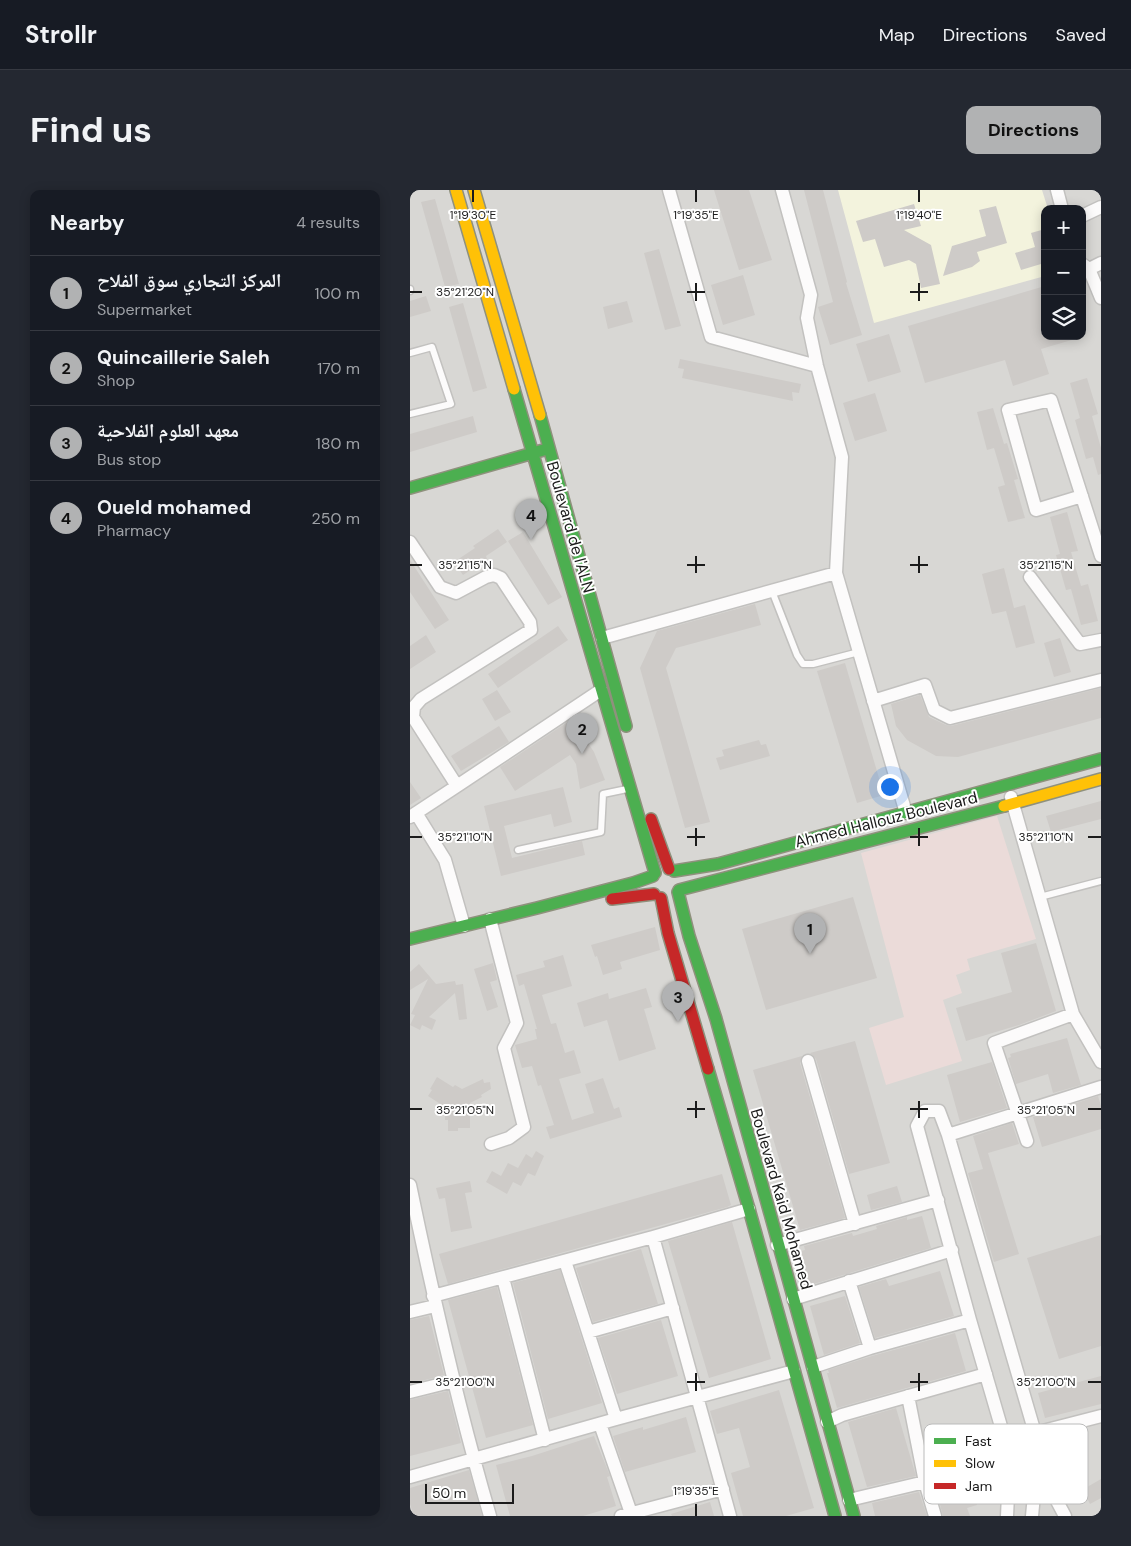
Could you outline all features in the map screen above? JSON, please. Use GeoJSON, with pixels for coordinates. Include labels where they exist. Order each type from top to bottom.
{"type":"FeatureCollection","features":[{"type":"Feature","properties":{"kind":"main road","name":"Boulevard de l'ALN"},"geometry":{"type":"LineString","coordinates":[[456,190],[534,454],[654,875]]}},
{"type":"Feature","properties":{"kind":"main road","name":"Boulevard de l'ALN"},"geometry":{"type":"LineString","coordinates":[[474,190],[550,448],[628,734]]}},
{"type":"Feature","properties":{"kind":"main road"},"geometry":{"type":"LineString","coordinates":[[410,488],[550,448]]}},
{"type":"Feature","properties":{"kind":"main road","name":"Ahmed Hallouz Boulevard"},"geometry":{"type":"LineString","coordinates":[[672,870],[718,864],[1101,759]]}},
{"type":"Feature","properties":{"kind":"main road","name":"Ahmed Hallouz Boulevard"},"geometry":{"type":"LineString","coordinates":[[679,891],[1013,804],[1101,779]]}},
{"type":"Feature","properties":{"kind":"main road"},"geometry":{"type":"LineString","coordinates":[[537,908],[657,896],[668,898],[679,891],[681,885],[679,877],[672,870],[654,829],[649,810]]}},
{"type":"Feature","properties":{"kind":"main road"},"geometry":{"type":"LineString","coordinates":[[633,883],[643,865],[645,845]]}},
{"type":"Feature","properties":{"kind":"main road"},"geometry":{"type":"LineString","coordinates":[[410,939],[633,883],[654,875],[661,869],[672,870]]}},
{"type":"Feature","properties":{"kind":"main road"},"geometry":{"type":"LineString","coordinates":[[654,875],[650,888],[657,896],[749,1209],[834,1516]]}},
{"type":"Feature","properties":{"kind":"main road","name":"Boulevard Kaid Mohamed"},"geometry":{"type":"LineString","coordinates":[[679,891],[686,929],[714,1010],[777,1245],[854,1516]]}},
{"type":"Feature","properties":{"kind":"street"},"geometry":{"type":"LineString","coordinates":[[669,190],[711,338],[817,366]]}},
{"type":"Feature","properties":{"kind":"street"},"geometry":{"type":"LineString","coordinates":[[782,190],[811,294],[807,318],[817,366],[842,457],[836,574],[906,813]]}},
{"type":"Feature","properties":{"kind":"street"},"geometry":{"type":"LineString","coordinates":[[1056,190],[1061,205]]}},
{"type":"Feature","properties":{"kind":"street"},"geometry":{"type":"LineString","coordinates":[[1086,214],[1101,207]]}},
{"type":"Feature","properties":{"kind":"street"},"geometry":{"type":"LineString","coordinates":[[1086,267],[1101,263]]}},
{"type":"Feature","properties":{"kind":"street"},"geometry":{"type":"LineString","coordinates":[[1086,269],[1101,298]]}},
{"type":"Feature","properties":{"kind":"street"},"geometry":{"type":"LineString","coordinates":[[1082,496],[1036,510],[1008,410],[1051,400],[1082,496],[1101,556]]}},
{"type":"Feature","properties":{"kind":"street"},"geometry":{"type":"LineString","coordinates":[[410,542],[440,587],[456,594],[486,577],[494,575],[501,578],[530,622],[531,630],[421,699],[414,707],[413,717],[457,786]]}},
{"type":"Feature","properties":{"kind":"street"},"geometry":{"type":"LineString","coordinates":[[602,638],[836,574]]}},
{"type":"Feature","properties":{"kind":"street"},"geometry":{"type":"LineString","coordinates":[[1030,577],[1080,644],[1101,640]]}},
{"type":"Feature","properties":{"kind":"street"},"geometry":{"type":"LineString","coordinates":[[873,701],[925,685],[934,710],[950,718],[1101,680]]}},
{"type":"Feature","properties":{"kind":"street"},"geometry":{"type":"LineString","coordinates":[[464,926],[445,860],[413,815],[601,690]]}},
{"type":"Feature","properties":{"kind":"street"},"geometry":{"type":"LineString","coordinates":[[1008,785],[1073,1014],[1101,1062]]}},
{"type":"Feature","properties":{"kind":"street"},"geometry":{"type":"LineString","coordinates":[[490,919],[517,1023],[504,1048],[524,1127],[509,1138],[491,1144]]}},
{"type":"Feature","properties":{"kind":"street"},"geometry":{"type":"LineString","coordinates":[[1028,1141],[994,1043],[1073,1014]]}},
{"type":"Feature","properties":{"kind":"street"},"geometry":{"type":"LineString","coordinates":[[808,1061],[854,1224]]}},
{"type":"Feature","properties":{"kind":"street"},"geometry":{"type":"LineString","coordinates":[[948,1135],[1101,1087]]}},
{"type":"Feature","properties":{"kind":"street"},"geometry":{"type":"LineString","coordinates":[[1000,1424],[917,1126],[925,1111],[939,1111],[948,1135],[1031,1424]]}},
{"type":"Feature","properties":{"kind":"street"},"geometry":{"type":"LineString","coordinates":[[410,1185],[434,1301],[473,1460],[490,1516]]}},
{"type":"Feature","properties":{"kind":"street"},"geometry":{"type":"LineString","coordinates":[[777,1245],[938,1200]]}},
{"type":"Feature","properties":{"kind":"street"},"geometry":{"type":"LineString","coordinates":[[410,1312],[434,1301],[502,1278],[749,1209]]}},
{"type":"Feature","properties":{"kind":"street"},"geometry":{"type":"LineString","coordinates":[[653,1237],[730,1516]]}},
{"type":"Feature","properties":{"kind":"street"},"geometry":{"type":"LineString","coordinates":[[793,1299],[952,1250]]}},
{"type":"Feature","properties":{"kind":"street"},"geometry":{"type":"LineString","coordinates":[[565,1261],[616,1419]]}},
{"type":"Feature","properties":{"kind":"street"},"geometry":{"type":"LineString","coordinates":[[502,1278],[546,1440]]}},
{"type":"Feature","properties":{"kind":"street"},"geometry":{"type":"LineString","coordinates":[[849,1281],[870,1348]]}},
{"type":"Feature","properties":{"kind":"street"},"geometry":{"type":"LineString","coordinates":[[588,1332],[673,1308]]}},
{"type":"Feature","properties":{"kind":"street"},"geometry":{"type":"LineString","coordinates":[[813,1367],[870,1348],[970,1320]]}},
{"type":"Feature","properties":{"kind":"street"},"geometry":{"type":"LineString","coordinates":[[410,1477],[794,1371]]}},
{"type":"Feature","properties":{"kind":"street"},"geometry":{"type":"LineString","coordinates":[[827,1422],[986,1374]]}},
{"type":"Feature","properties":{"kind":"street"},"geometry":{"type":"LineString","coordinates":[[410,1392],[454,1381]]}},
{"type":"Feature","properties":{"kind":"street"},"geometry":{"type":"LineString","coordinates":[[908,1396],[924,1477]]}},
{"type":"Feature","properties":{"kind":"street"},"geometry":{"type":"LineString","coordinates":[[1077,1424],[1101,1416]]}},
{"type":"Feature","properties":{"kind":"street"},"geometry":{"type":"LineString","coordinates":[[600,1424],[628,1515],[723,1489]]}},
{"type":"Feature","properties":{"kind":"street"},"geometry":{"type":"LineString","coordinates":[[849,1500],[924,1482]]}},
{"type":"Feature","properties":{"kind":"street"},"geometry":{"type":"LineString","coordinates":[[931,1504],[935,1516]]}},
{"type":"Feature","properties":{"kind":"street"},"geometry":{"type":"LineString","coordinates":[[1059,1504],[1065,1516]]}},
{"type":"Feature","properties":{"kind":"lane"},"geometry":{"type":"LineString","coordinates":[[410,353],[432,347],[451,404],[410,414]]}},
{"type":"Feature","properties":{"kind":"lane"},"geometry":{"type":"LineString","coordinates":[[772,591],[797,655],[803,664],[813,664],[858,652]]}},
{"type":"Feature","properties":{"kind":"lane"},"geometry":{"type":"LineString","coordinates":[[518,850],[601,832],[602,794],[630,788]]}},
{"type":"Feature","properties":{"kind":"lane"},"geometry":{"type":"LineString","coordinates":[[1040,897],[1101,881]]}},
{"type":"Feature","properties":{"kind":"shaded area"},"geometry":{"type":"Polygon","coordinates":[[[410,190],[1101,190],[1101,1516],[410,1516],[410,190]]]}},
{"type":"Feature","properties":{"kind":"shaded area"},"geometry":{"type":"Polygon","coordinates":[[[838,190],[1042,190],[1047,205],[1041,205],[1041,277],[874,323],[838,190]]]}},
{"type":"Feature","properties":{"kind":"shaded area"},"geometry":{"type":"Polygon","coordinates":[[[997,816],[1036,939],[967,959],[970,970],[956,975],[962,993],[943,1000],[962,1061],[886,1085],[869,1028],[904,1017],[861,853],[997,816]]]}},
{"type":"Feature","properties":{"kind":"building"},"geometry":{"type":"Polygon","coordinates":[[[714,190],[749,190],[772,260],[739,270],[714,190]]]}},
{"type":"Feature","properties":{"kind":"building"},"geometry":{"type":"Polygon","coordinates":[[[804,190],[823,190],[846,283],[862,335],[830,345],[818,307],[833,302],[804,190]]]}},
{"type":"Feature","properties":{"kind":"building"},"geometry":{"type":"Polygon","coordinates":[[[435,199],[459,284],[445,287],[421,202],[435,199]]]}},
{"type":"Feature","properties":{"kind":"building"},"geometry":{"type":"Polygon","coordinates":[[[914,204],[921,226],[904,230],[931,245],[940,284],[921,288],[916,264],[909,260],[884,267],[875,239],[863,242],[856,221],[914,204]]]}},
{"type":"Feature","properties":{"kind":"building"},"geometry":{"type":"Polygon","coordinates":[[[996,206],[1007,243],[977,252],[980,261],[972,267],[943,276],[952,246],[986,236],[979,210],[996,206]]]}},
{"type":"Feature","properties":{"kind":"building"},"geometry":{"type":"Polygon","coordinates":[[[1041,230],[1041,264],[1021,270],[1015,253],[1035,247],[1031,233],[1041,230]]]}},
{"type":"Feature","properties":{"kind":"building"},"geometry":{"type":"Polygon","coordinates":[[[659,249],[681,326],[665,330],[644,253],[659,249]]]}},
{"type":"Feature","properties":{"kind":"building"},"geometry":{"type":"Polygon","coordinates":[[[743,275],[755,315],[723,325],[711,285],[743,275]]]}},
{"type":"Feature","properties":{"kind":"building"},"geometry":{"type":"Polygon","coordinates":[[[1041,287],[1041,340],[1072,340],[1041,349],[1049,374],[1013,386],[1005,360],[925,383],[908,326],[1041,287]]]}},
{"type":"Feature","properties":{"kind":"building"},"geometry":{"type":"Polygon","coordinates":[[[426,296],[431,311],[410,317],[410,301],[426,296]]]}},
{"type":"Feature","properties":{"kind":"building"},"geometry":{"type":"Polygon","coordinates":[[[627,301],[633,322],[608,329],[603,307],[627,301]]]}},
{"type":"Feature","properties":{"kind":"building"},"geometry":{"type":"Polygon","coordinates":[[[463,303],[487,388],[473,392],[449,307],[463,303]]]}},
{"type":"Feature","properties":{"kind":"building"},"geometry":{"type":"Polygon","coordinates":[[[889,334],[901,372],[868,382],[856,344],[889,334]]]}},
{"type":"Feature","properties":{"kind":"building"},"geometry":{"type":"Polygon","coordinates":[[[680,359],[801,384],[799,393],[792,392],[793,401],[682,378],[684,369],[678,368],[680,359]]]}},
{"type":"Feature","properties":{"kind":"building"},"geometry":{"type":"Polygon","coordinates":[[[1087,378],[1098,414],[1092,416],[1101,448],[1101,474],[1098,475],[1093,457],[1086,459],[1075,420],[1080,418],[1070,383],[1087,378]]]}},
{"type":"Feature","properties":{"kind":"building"},"geometry":{"type":"Polygon","coordinates":[[[875,393],[887,431],[855,441],[843,403],[875,393]]]}},
{"type":"Feature","properties":{"kind":"building"},"geometry":{"type":"Polygon","coordinates":[[[993,408],[1004,444],[1007,443],[1018,479],[1014,480],[1025,518],[1008,522],[998,487],[1005,485],[994,448],[987,450],[977,412],[993,408]]]}},
{"type":"Feature","properties":{"kind":"building"},"geometry":{"type":"Polygon","coordinates":[[[473,416],[477,432],[410,452],[410,434],[473,416]]]}},
{"type":"Feature","properties":{"kind":"building"},"geometry":{"type":"Polygon","coordinates":[[[1067,512],[1078,551],[1071,552],[1081,586],[1088,584],[1098,621],[1081,625],[1071,589],[1066,590],[1056,555],[1060,554],[1050,517],[1067,512]]]}},
{"type":"Feature","properties":{"kind":"building"},"geometry":{"type":"Polygon","coordinates":[[[498,529],[507,542],[486,556],[487,559],[463,575],[454,562],[498,529]]]}},
{"type":"Feature","properties":{"kind":"building"},"geometry":{"type":"Polygon","coordinates":[[[523,532],[562,597],[548,605],[508,541],[523,532]]]}},
{"type":"Feature","properties":{"kind":"building"},"geometry":{"type":"Polygon","coordinates":[[[410,560],[449,620],[435,629],[410,592],[410,560]]]}},
{"type":"Feature","properties":{"kind":"building"},"geometry":{"type":"Polygon","coordinates":[[[1004,568],[1014,608],[1025,605],[1035,643],[1016,648],[1006,611],[992,614],[982,574],[1004,568]]]}},
{"type":"Feature","properties":{"kind":"building"},"geometry":{"type":"Polygon","coordinates":[[[755,604],[761,625],[676,648],[666,668],[710,822],[685,828],[640,668],[657,631],[755,604]]]}},
{"type":"Feature","properties":{"kind":"building"},"geometry":{"type":"Polygon","coordinates":[[[558,626],[568,640],[498,688],[488,674],[558,626]]]}},
{"type":"Feature","properties":{"kind":"building"},"geometry":{"type":"Polygon","coordinates":[[[426,635],[436,652],[410,669],[410,646],[426,635]]]}},
{"type":"Feature","properties":{"kind":"building"},"geometry":{"type":"Polygon","coordinates":[[[1060,638],[1071,672],[1054,677],[1044,643],[1060,638]]]}},
{"type":"Feature","properties":{"kind":"building"},"geometry":{"type":"Polygon","coordinates":[[[845,663],[884,795],[857,803],[817,671],[845,663]]]}},
{"type":"Feature","properties":{"kind":"building"},"geometry":{"type":"Polygon","coordinates":[[[1101,688],[1101,718],[958,757],[936,756],[907,740],[896,726],[891,704],[920,695],[929,717],[951,726],[1101,688]]]}},
{"type":"Feature","properties":{"kind":"building"},"geometry":{"type":"Polygon","coordinates":[[[497,690],[511,712],[495,721],[482,699],[497,690]]]}},
{"type":"Feature","properties":{"kind":"building"},"geometry":{"type":"Polygon","coordinates":[[[572,719],[594,752],[605,780],[580,789],[576,764],[570,755],[515,791],[500,767],[572,719]]]}},
{"type":"Feature","properties":{"kind":"building"},"geometry":{"type":"Polygon","coordinates":[[[499,726],[509,742],[461,771],[451,756],[499,726]]]}},
{"type":"Feature","properties":{"kind":"building"},"geometry":{"type":"Polygon","coordinates":[[[759,740],[761,745],[766,744],[770,756],[720,770],[716,758],[724,756],[722,750],[759,740]]]}},
{"type":"Feature","properties":{"kind":"building"},"geometry":{"type":"Polygon","coordinates":[[[410,782],[421,798],[410,805],[410,782]]]}},
{"type":"Feature","properties":{"kind":"building"},"geometry":{"type":"Polygon","coordinates":[[[563,787],[572,822],[554,827],[551,814],[504,826],[512,858],[582,841],[585,855],[501,876],[484,806],[563,787]]]}},
{"type":"Feature","properties":{"kind":"building"},"geometry":{"type":"Polygon","coordinates":[[[1101,801],[1101,819],[1051,832],[1046,816],[1101,801]]]}},
{"type":"Feature","properties":{"kind":"building"},"geometry":{"type":"Polygon","coordinates":[[[853,897],[877,978],[766,1010],[742,929],[853,897]]]}},
{"type":"Feature","properties":{"kind":"building"},"geometry":{"type":"Polygon","coordinates":[[[655,927],[660,950],[620,962],[622,969],[603,975],[591,945],[655,927]]]}},
{"type":"Feature","properties":{"kind":"building"},"geometry":{"type":"Polygon","coordinates":[[[1036,943],[1056,1011],[1019,1025],[966,1041],[956,1008],[1012,992],[1001,953],[1036,943]]]}},
{"type":"Feature","properties":{"kind":"building"},"geometry":{"type":"Polygon","coordinates":[[[563,955],[572,986],[542,995],[551,1024],[556,1023],[565,1053],[574,1050],[581,1073],[559,1079],[572,1120],[594,1113],[585,1084],[603,1078],[614,1109],[619,1107],[622,1117],[550,1139],[546,1127],[554,1125],[541,1085],[538,1086],[532,1066],[522,1068],[515,1045],[537,1039],[535,1029],[537,1029],[524,984],[519,986],[516,975],[545,967],[543,961],[563,955]]]}},
{"type":"Feature","properties":{"kind":"building"},"geometry":{"type":"Polygon","coordinates":[[[493,963],[497,980],[490,982],[498,1007],[487,1011],[474,969],[493,963]]]}},
{"type":"Feature","properties":{"kind":"building"},"geometry":{"type":"Polygon","coordinates":[[[419,964],[436,984],[455,981],[456,985],[463,984],[467,1019],[459,1020],[455,993],[429,1017],[436,1020],[432,1030],[422,1025],[420,1030],[410,1025],[415,1015],[411,1014],[428,979],[410,990],[410,972],[419,964]]]}},
{"type":"Feature","properties":{"kind":"building"},"geometry":{"type":"Polygon","coordinates":[[[646,988],[652,1007],[644,1009],[656,1049],[619,1061],[607,1020],[584,1027],[577,1003],[608,993],[609,999],[646,988]]]}},
{"type":"Feature","properties":{"kind":"building"},"geometry":{"type":"Polygon","coordinates":[[[1067,1038],[1081,1085],[1053,1093],[1048,1074],[1016,1084],[1008,1058],[1011,1057],[1010,1054],[1067,1038]]]}},
{"type":"Feature","properties":{"kind":"building"},"geometry":{"type":"Polygon","coordinates":[[[855,1041],[890,1163],[849,1174],[816,1059],[810,1053],[855,1041]]]}},
{"type":"Feature","properties":{"kind":"building"},"geometry":{"type":"Polygon","coordinates":[[[802,1056],[800,1063],[845,1218],[800,1230],[753,1070],[802,1056]]]}},
{"type":"Feature","properties":{"kind":"building"},"geometry":{"type":"Polygon","coordinates":[[[992,1062],[1007,1108],[960,1122],[947,1075],[992,1062]]]}},
{"type":"Feature","properties":{"kind":"building"},"geometry":{"type":"Polygon","coordinates":[[[437,1077],[453,1087],[455,1085],[462,1089],[483,1079],[484,1083],[490,1082],[491,1089],[481,1095],[482,1097],[470,1103],[470,1128],[458,1128],[458,1131],[448,1131],[448,1120],[445,1120],[445,1107],[428,1096],[437,1077]]]}},
{"type":"Feature","properties":{"kind":"building"},"geometry":{"type":"Polygon","coordinates":[[[1098,1096],[1101,1106],[1101,1129],[1042,1147],[1033,1117],[1098,1096]]]}},
{"type":"Feature","properties":{"kind":"building"},"geometry":{"type":"Polygon","coordinates":[[[1012,1123],[1019,1144],[988,1153],[1019,1254],[994,1262],[968,1173],[983,1169],[973,1136],[1012,1123]]]}},
{"type":"Feature","properties":{"kind":"building"},"geometry":{"type":"Polygon","coordinates":[[[536,1151],[544,1156],[535,1176],[528,1173],[521,1186],[513,1182],[507,1194],[486,1182],[492,1171],[501,1176],[508,1163],[518,1168],[526,1154],[532,1158],[536,1151]]]}},
{"type":"Feature","properties":{"kind":"building"},"geometry":{"type":"Polygon","coordinates":[[[722,1174],[731,1205],[727,1207],[448,1284],[439,1254],[722,1174]]]}},
{"type":"Feature","properties":{"kind":"building"},"geometry":{"type":"Polygon","coordinates":[[[470,1181],[472,1192],[465,1193],[472,1228],[451,1232],[445,1198],[439,1199],[436,1188],[470,1181]]]}},
{"type":"Feature","properties":{"kind":"building"},"geometry":{"type":"Polygon","coordinates":[[[897,1186],[902,1202],[871,1210],[867,1195],[897,1186]]]}},
{"type":"Feature","properties":{"kind":"building"},"geometry":{"type":"Polygon","coordinates":[[[922,1216],[931,1248],[804,1287],[794,1253],[805,1250],[804,1246],[852,1233],[853,1236],[877,1229],[876,1226],[907,1217],[907,1220],[922,1216]]]}},
{"type":"Feature","properties":{"kind":"building"},"geometry":{"type":"Polygon","coordinates":[[[732,1222],[771,1359],[709,1378],[668,1241],[732,1222]]]}},
{"type":"Feature","properties":{"kind":"building"},"geometry":{"type":"Polygon","coordinates":[[[1101,1235],[1101,1346],[1059,1359],[1027,1258],[1101,1235]]]}},
{"type":"Feature","properties":{"kind":"building"},"geometry":{"type":"Polygon","coordinates":[[[641,1249],[658,1304],[593,1322],[576,1268],[641,1249]]]}},
{"type":"Feature","properties":{"kind":"building"},"geometry":{"type":"Polygon","coordinates":[[[560,1270],[602,1403],[548,1419],[513,1283],[560,1270]]]}},
{"type":"Feature","properties":{"kind":"building"},"geometry":{"type":"Polygon","coordinates":[[[940,1271],[954,1316],[875,1338],[859,1287],[886,1279],[889,1286],[940,1271]]]}},
{"type":"Feature","properties":{"kind":"building"},"geometry":{"type":"Polygon","coordinates":[[[497,1287],[533,1425],[486,1438],[448,1300],[497,1287]]]}},
{"type":"Feature","properties":{"kind":"building"},"geometry":{"type":"Polygon","coordinates":[[[845,1296],[860,1343],[824,1355],[810,1306],[845,1296]]]}},
{"type":"Feature","properties":{"kind":"building"},"geometry":{"type":"Polygon","coordinates":[[[429,1316],[444,1375],[410,1384],[410,1320],[429,1316]]]}},
{"type":"Feature","properties":{"kind":"building"},"geometry":{"type":"Polygon","coordinates":[[[661,1320],[678,1376],[617,1394],[598,1338],[661,1320]]]}},
{"type":"Feature","properties":{"kind":"building"},"geometry":{"type":"Polygon","coordinates":[[[955,1333],[966,1371],[837,1408],[827,1373],[829,1373],[828,1370],[955,1333]]]}},
{"type":"Feature","properties":{"kind":"building"},"geometry":{"type":"Polygon","coordinates":[[[1101,1376],[1101,1404],[1045,1418],[1038,1393],[1101,1376]]]}},
{"type":"Feature","properties":{"kind":"building"},"geometry":{"type":"Polygon","coordinates":[[[779,1390],[814,1508],[786,1516],[743,1516],[731,1473],[750,1467],[739,1428],[717,1434],[710,1411],[779,1390]]]}},
{"type":"Feature","properties":{"kind":"building"},"geometry":{"type":"Polygon","coordinates":[[[448,1391],[461,1443],[410,1456],[410,1400],[448,1391]]]}},
{"type":"Feature","properties":{"kind":"building"},"geometry":{"type":"Polygon","coordinates":[[[896,1408],[916,1476],[867,1487],[848,1422],[896,1408]]]}},
{"type":"Feature","properties":{"kind":"building"},"geometry":{"type":"Polygon","coordinates":[[[686,1417],[696,1452],[625,1472],[613,1436],[643,1427],[643,1430],[686,1417]]]}},
{"type":"Feature","properties":{"kind":"building"},"geometry":{"type":"Polygon","coordinates":[[[594,1436],[610,1476],[607,1477],[616,1506],[583,1516],[510,1516],[496,1465],[532,1456],[594,1436]]]}},
{"type":"Feature","properties":{"kind":"building"},"geometry":{"type":"Polygon","coordinates":[[[469,1470],[482,1516],[414,1516],[410,1504],[410,1488],[469,1470]]]}},
{"type":"Feature","properties":{"kind":"building"},"geometry":{"type":"Polygon","coordinates":[[[1101,1479],[1101,1498],[1090,1504],[1088,1500],[1088,1487],[1101,1479]]]}},
{"type":"Feature","properties":{"kind":"building"},"geometry":{"type":"Polygon","coordinates":[[[919,1492],[927,1516],[875,1516],[872,1503],[919,1492]]]}},
{"type":"Feature","properties":{"kind":"building"},"geometry":{"type":"Polygon","coordinates":[[[710,1502],[714,1516],[672,1516],[671,1514],[710,1502]]]}},
{"type":"Feature","properties":{"kind":"building"},"geometry":{"type":"Polygon","coordinates":[[[940,1504],[977,1504],[967,1508],[970,1516],[943,1516],[940,1504]]]}},
{"type":"Feature","properties":{"kind":"traffic: fast"},"geometry":{"type":"LineString","coordinates":[[514,389],[655,873]]}},
{"type":"Feature","properties":{"kind":"traffic: fast"},"geometry":{"type":"LineString","coordinates":[[540,415],[626,726]]}},
{"type":"Feature","properties":{"kind":"traffic: fast"},"geometry":{"type":"LineString","coordinates":[[410,488],[547,449]]}},
{"type":"Feature","properties":{"kind":"traffic: fast"},"geometry":{"type":"LineString","coordinates":[[674,871],[718,864],[1101,759]]}},
{"type":"Feature","properties":{"kind":"traffic: fast"},"geometry":{"type":"LineString","coordinates":[[679,890],[1004,806]]}},
{"type":"Feature","properties":{"kind":"traffic: fast"},"geometry":{"type":"LineString","coordinates":[[410,939],[537,908],[653,876]]}},
{"type":"Feature","properties":{"kind":"traffic: fast"},"geometry":{"type":"LineString","coordinates":[[678,892],[689,936],[716,1019],[854,1516]]}},
{"type":"Feature","properties":{"kind":"traffic: fast"},"geometry":{"type":"LineString","coordinates":[[708,1069],[835,1516]]}},
{"type":"Feature","properties":{"kind":"traffic: slow"},"geometry":{"type":"LineString","coordinates":[[456,190],[514,389]]}},
{"type":"Feature","properties":{"kind":"traffic: slow"},"geometry":{"type":"LineString","coordinates":[[474,190],[540,415]]}},
{"type":"Feature","properties":{"kind":"traffic: slow"},"geometry":{"type":"LineString","coordinates":[[1004,806],[1101,779]]}},
{"type":"Feature","properties":{"kind":"traffic: jam"},"geometry":{"type":"LineString","coordinates":[[651,819],[669,869]]}},
{"type":"Feature","properties":{"kind":"traffic: jam"},"geometry":{"type":"LineString","coordinates":[[612,899],[654,894]]}},
{"type":"Feature","properties":{"kind":"traffic: jam"},"geometry":{"type":"LineString","coordinates":[[661,898],[668,933],[708,1069]]}},
{"type":"Feature","properties":{"kind":"place","name":"Oueld mohamed"},"geometry":{"type":"Point","coordinates":[531,540]}},
{"type":"Feature","properties":{"kind":"place","name":"Quincaillerie Saleh"},"geometry":{"type":"Point","coordinates":[582,754]}},
{"type":"Feature","properties":{"kind":"place","name":"المركز التجاري سوق الفلاح"},"geometry":{"type":"Point","coordinates":[810,954]}},
{"type":"Feature","properties":{"kind":"place","name":"معهد العلوم الفلاحية"},"geometry":{"type":"Point","coordinates":[678,1022]}}]}
